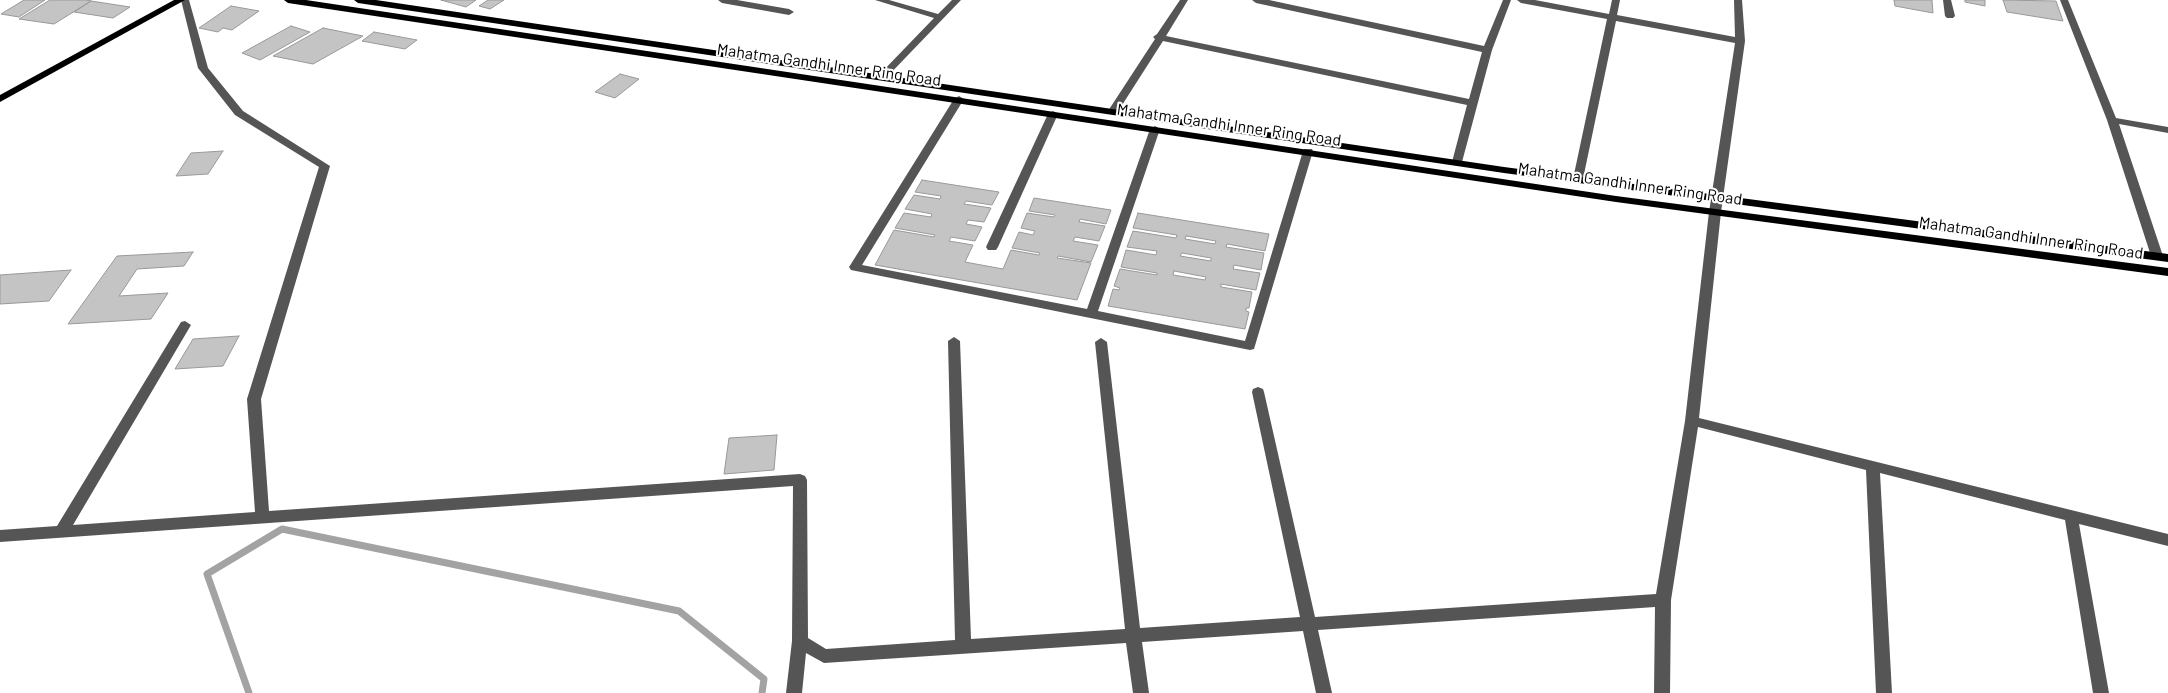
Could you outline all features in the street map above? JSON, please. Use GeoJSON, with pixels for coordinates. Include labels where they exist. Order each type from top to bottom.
{"type":"FeatureCollection","features":[{"type":"Feature","properties":{"kind":"main road"},"geometry":{"type":"LineString","coordinates":[[0,99],[183,0]]}},
{"type":"Feature","properties":{"kind":"main road","name":"Mahatma Gandhi Inner Ring Road"},"geometry":{"type":"LineString","coordinates":[[288,0],[1308,151],[1616,199],[1717,205],[2162,257]]}},
{"type":"Feature","properties":{"kind":"main road","name":"Mahatma Gandhi Inner Ring Road"},"geometry":{"type":"LineString","coordinates":[[358,0],[1578,180],[1717,205],[2168,272]]}},
{"type":"Feature","properties":{"kind":"street"},"geometry":{"type":"LineString","coordinates":[[183,0],[203,68],[239,113],[325,166],[254,400],[262,517]]}},
{"type":"Feature","properties":{"kind":"street"},"geometry":{"type":"LineString","coordinates":[[722,0],[789,12]]}},
{"type":"Feature","properties":{"kind":"street"},"geometry":{"type":"LineString","coordinates":[[879,0],[940,17]]}},
{"type":"Feature","properties":{"kind":"street"},"geometry":{"type":"LineString","coordinates":[[882,77],[957,0]]}},
{"type":"Feature","properties":{"kind":"street"},"geometry":{"type":"LineString","coordinates":[[1113,111],[1158,37],[1184,0]]}},
{"type":"Feature","properties":{"kind":"street"},"geometry":{"type":"LineString","coordinates":[[1256,0],[1488,50]]}},
{"type":"Feature","properties":{"kind":"street"},"geometry":{"type":"LineString","coordinates":[[1457,162],[1488,50],[1507,0]]}},
{"type":"Feature","properties":{"kind":"street"},"geometry":{"type":"LineString","coordinates":[[1521,0],[1740,41]]}},
{"type":"Feature","properties":{"kind":"street"},"geometry":{"type":"LineString","coordinates":[[1578,180],[1616,0]]}},
{"type":"Feature","properties":{"kind":"street"},"geometry":{"type":"LineString","coordinates":[[1662,693],[1663,600],[1692,421],[1717,205],[1740,41],[1738,0]]}},
{"type":"Feature","properties":{"kind":"street"},"geometry":{"type":"LineString","coordinates":[[1947,0],[1950,16]]}},
{"type":"Feature","properties":{"kind":"street"},"geometry":{"type":"LineString","coordinates":[[2064,0],[2112,120],[2162,257]]}},
{"type":"Feature","properties":{"kind":"street"},"geometry":{"type":"LineString","coordinates":[[1158,37],[1473,103]]}},
{"type":"Feature","properties":{"kind":"street"},"geometry":{"type":"LineString","coordinates":[[959,100],[855,267],[1250,346],[1308,151]]}},
{"type":"Feature","properties":{"kind":"street"},"geometry":{"type":"LineString","coordinates":[[992,247],[1052,114]]}},
{"type":"Feature","properties":{"kind":"street"},"geometry":{"type":"LineString","coordinates":[[2112,120],[2168,130]]}},
{"type":"Feature","properties":{"kind":"street"},"geometry":{"type":"LineString","coordinates":[[1091,314],[1155,129]]}},
{"type":"Feature","properties":{"kind":"street"},"geometry":{"type":"LineString","coordinates":[[61,532],[185,325]]}},
{"type":"Feature","properties":{"kind":"street"},"geometry":{"type":"LineString","coordinates":[[954,341],[963,647]]}},
{"type":"Feature","properties":{"kind":"street"},"geometry":{"type":"LineString","coordinates":[[1101,342],[1141,693]]}},
{"type":"Feature","properties":{"kind":"street"},"geometry":{"type":"LineString","coordinates":[[1258,392],[1307,624],[1324,693]]}},
{"type":"Feature","properties":{"kind":"street"},"geometry":{"type":"LineString","coordinates":[[1692,421],[2168,540]]}},
{"type":"Feature","properties":{"kind":"street"},"geometry":{"type":"LineString","coordinates":[[1873,466],[1884,693]]}},
{"type":"Feature","properties":{"kind":"street"},"geometry":{"type":"LineString","coordinates":[[0,536],[800,480],[800,641],[794,693]]}},
{"type":"Feature","properties":{"kind":"street"},"geometry":{"type":"LineString","coordinates":[[2071,516],[2101,693]]}},
{"type":"Feature","properties":{"kind":"street"},"geometry":{"type":"LineString","coordinates":[[800,641],[824,656],[1663,600]]}},
{"type":"Feature","properties":{"kind":"building"},"geometry":{"type":"Polygon","coordinates":[[[24,0],[45,0],[19,17],[1,14],[24,0]]]}},
{"type":"Feature","properties":{"kind":"building"},"geometry":{"type":"Polygon","coordinates":[[[50,0],[91,1],[54,24],[19,19],[50,0]]]}},
{"type":"Feature","properties":{"kind":"building"},"geometry":{"type":"Polygon","coordinates":[[[441,0],[476,0],[466,7],[441,0]]]}},
{"type":"Feature","properties":{"kind":"building"},"geometry":{"type":"Polygon","coordinates":[[[488,0],[504,0],[490,9],[479,6],[488,0]]]}},
{"type":"Feature","properties":{"kind":"building"},"geometry":{"type":"Polygon","coordinates":[[[1894,0],[1932,0],[1933,13],[1895,6],[1894,0]]]}},
{"type":"Feature","properties":{"kind":"building"},"geometry":{"type":"Polygon","coordinates":[[[1965,0],[1985,0],[1985,6],[1965,2],[1965,0]]]}},
{"type":"Feature","properties":{"kind":"building"},"geometry":{"type":"Polygon","coordinates":[[[2003,0],[2056,1],[2063,21],[2007,12],[2003,0]]]}},
{"type":"Feature","properties":{"kind":"building"},"geometry":{"type":"Polygon","coordinates":[[[91,1],[130,7],[113,18],[74,12],[91,1]]]}},
{"type":"Feature","properties":{"kind":"building"},"geometry":{"type":"Polygon","coordinates":[[[231,6],[259,11],[232,30],[223,28],[218,32],[199,28],[231,6]]]}},
{"type":"Feature","properties":{"kind":"building"},"geometry":{"type":"Polygon","coordinates":[[[291,26],[310,32],[260,60],[242,53],[291,26]]]}},
{"type":"Feature","properties":{"kind":"building"},"geometry":{"type":"Polygon","coordinates":[[[323,28],[363,36],[313,64],[273,56],[323,28]]]}},
{"type":"Feature","properties":{"kind":"building"},"geometry":{"type":"Polygon","coordinates":[[[374,32],[417,40],[405,49],[362,41],[374,32]]]}},
{"type":"Feature","properties":{"kind":"building"},"geometry":{"type":"Polygon","coordinates":[[[620,74],[639,79],[615,98],[595,92],[620,74]]]}},
{"type":"Feature","properties":{"kind":"building"},"geometry":{"type":"Polygon","coordinates":[[[223,151],[208,174],[176,176],[191,153],[223,151]]]}},
{"type":"Feature","properties":{"kind":"building"},"geometry":{"type":"Polygon","coordinates":[[[922,180],[999,192],[992,205],[966,201],[964,204],[991,208],[984,222],[968,220],[966,224],[982,227],[975,241],[951,237],[949,241],[973,245],[965,262],[1003,269],[1011,250],[1039,255],[1040,253],[1012,248],[1019,232],[1033,235],[1035,231],[1021,228],[1027,213],[1054,217],[1055,215],[1029,211],[1034,198],[1111,210],[1106,224],[1080,219],[1079,222],[1105,226],[1099,241],[1075,237],[1073,241],[1098,245],[1091,262],[1058,256],[1057,258],[1091,263],[1077,300],[875,265],[894,230],[934,237],[935,235],[895,228],[904,213],[931,217],[932,214],[905,209],[914,195],[940,199],[941,196],[915,192],[922,180]]]}},
{"type":"Feature","properties":{"kind":"building"},"geometry":{"type":"Polygon","coordinates":[[[1138,213],[1269,234],[1265,251],[1227,244],[1226,247],[1264,253],[1261,270],[1234,265],[1233,269],[1260,273],[1256,290],[1221,284],[1221,287],[1252,292],[1249,308],[1246,308],[1246,311],[1249,312],[1245,329],[1108,306],[1113,289],[1119,290],[1120,288],[1114,286],[1120,269],[1157,275],[1157,273],[1121,267],[1126,250],[1156,255],[1157,251],[1127,247],[1133,231],[1176,238],[1177,235],[1133,228],[1138,213]],[[1186,236],[1185,239],[1215,244],[1216,241],[1186,236]],[[1182,253],[1180,256],[1211,261],[1211,258],[1182,253]],[[1174,271],[1173,275],[1205,280],[1206,277],[1174,271]]]}},
{"type":"Feature","properties":{"kind":"building"},"geometry":{"type":"Polygon","coordinates":[[[193,252],[184,266],[137,269],[119,296],[168,293],[151,319],[68,324],[117,256],[193,252]]]}},
{"type":"Feature","properties":{"kind":"building"},"geometry":{"type":"Polygon","coordinates":[[[71,270],[49,301],[0,304],[0,275],[71,270]]]}},
{"type":"Feature","properties":{"kind":"building"},"geometry":{"type":"Polygon","coordinates":[[[239,336],[223,366],[175,369],[193,339],[239,336]]]}},
{"type":"Feature","properties":{"kind":"building"},"geometry":{"type":"Polygon","coordinates":[[[777,435],[774,470],[724,474],[729,438],[777,435]]]}},
{"type":"Feature","properties":{"kind":"waterway"},"geometry":{"type":"LineString","coordinates":[[249,693],[207,574],[282,529],[679,611],[764,679],[762,693]]}}]}
